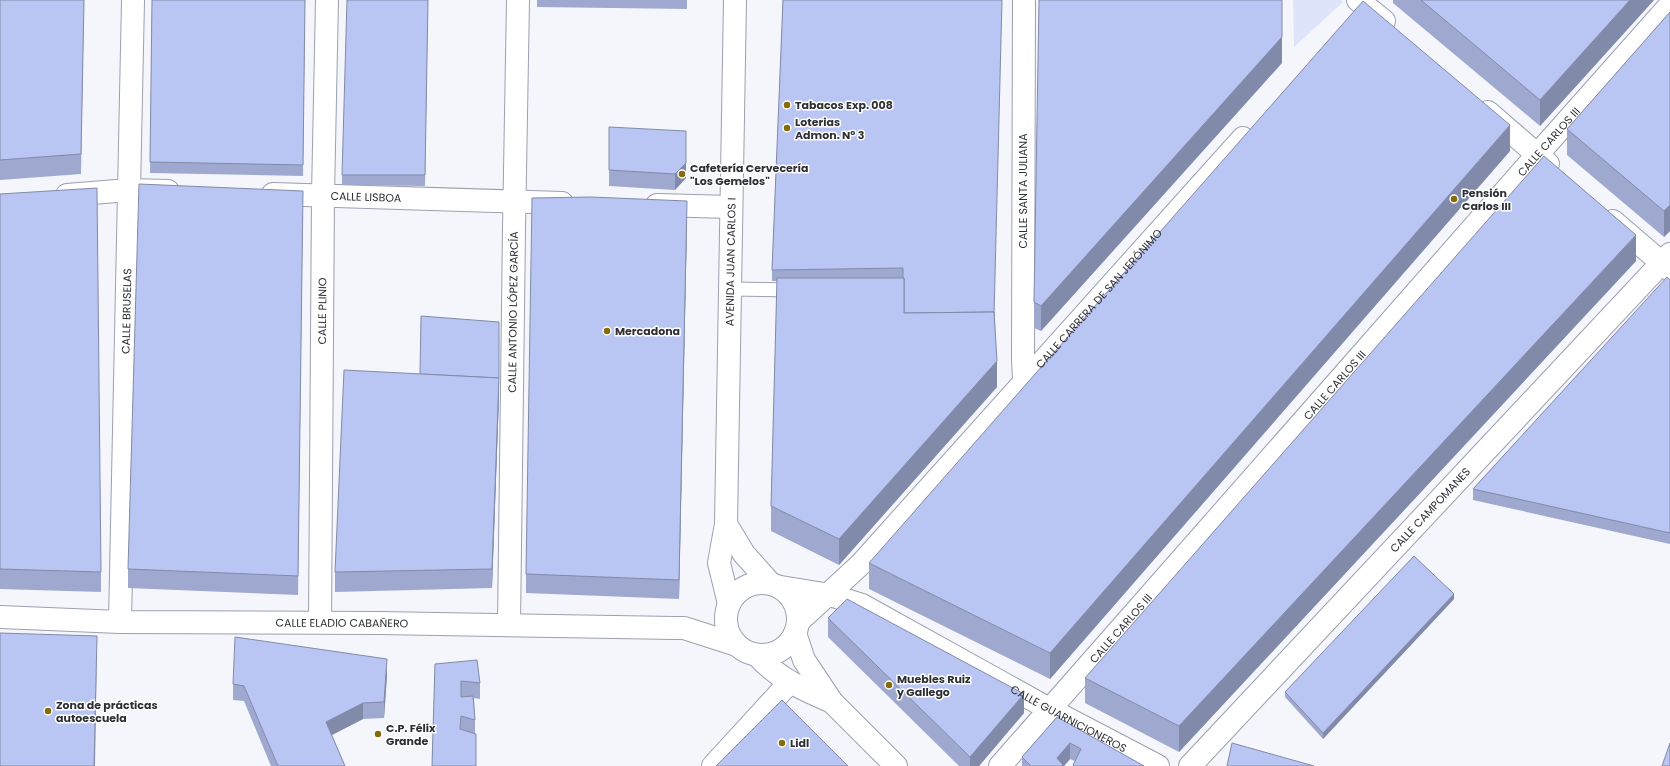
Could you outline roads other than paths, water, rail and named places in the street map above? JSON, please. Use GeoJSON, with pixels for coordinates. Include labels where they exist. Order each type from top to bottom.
{"type":"FeatureCollection","features":[{"type":"Feature","properties":{"kind":"street","name":"CALLE BRUSELAS"},"geometry":{"type":"LineString","coordinates":[[120,622],[133,0]]}},
{"type":"Feature","properties":{"kind":"street","name":"CALLE PLINIO"},"geometry":{"type":"LineString","coordinates":[[320,622],[323,196],[327,0]]}},
{"type":"Feature","properties":{"kind":"street","name":"CALLE ANTONIO LÓPEZ GARCÍA"},"geometry":{"type":"LineString","coordinates":[[509,625],[518,0]]}},
{"type":"Feature","properties":{"kind":"street","name":"AVENIDA JUAN CARLOS I"},"geometry":{"type":"LineString","coordinates":[[727,610],[719,564],[726,524],[735,0]]}},
{"type":"Feature","properties":{"kind":"street","name":"CALLE SANTA JULIANA"},"geometry":{"type":"LineString","coordinates":[[1024,0],[1022,359],[1024,381]]}},
{"type":"Feature","properties":{"kind":"street"},"geometry":{"type":"LineString","coordinates":[[1348,22],[1363,1],[1402,37]]}},
{"type":"Feature","properties":{"kind":"street","name":"CALLE CARLOS III"},"geometry":{"type":"LineString","coordinates":[[1000,766],[1537,154],[1670,5]]}},
{"type":"Feature","properties":{"kind":"street"},"geometry":{"type":"LineString","coordinates":[[1472,98],[1560,175]]}},
{"type":"Feature","properties":{"kind":"street","name":"CALLE CARRERA DE SAN JERÓNIMO"},"geometry":{"type":"LineString","coordinates":[[797,628],[857,569],[1258,121]]}},
{"type":"Feature","properties":{"kind":"street"},"geometry":{"type":"LineString","coordinates":[[46,197],[129,190],[191,192]]}},
{"type":"Feature","properties":{"kind":"street","name":"CALLE LISBOA"},"geometry":{"type":"LineString","coordinates":[[252,193],[583,203]]}},
{"type":"Feature","properties":{"kind":"street"},"geometry":{"type":"LineString","coordinates":[[639,205],[731,207]]}},
{"type":"Feature","properties":{"kind":"street"},"geometry":{"type":"LineString","coordinates":[[1596,206],[1667,262]]}},
{"type":"Feature","properties":{"kind":"street","name":"CALLE CAMPOMANES"},"geometry":{"type":"LineString","coordinates":[[1190,766],[1667,262]]}},
{"type":"Feature","properties":{"kind":"street"},"geometry":{"type":"LineString","coordinates":[[726,524],[744,554],[795,602],[798,612],[797,628],[804,660],[832,702],[896,766]]}},
{"type":"Feature","properties":{"kind":"street"},"geometry":{"type":"LineString","coordinates":[[797,628],[789,643],[780,651],[757,655],[746,651],[737,645],[730,637],[726,627],[727,610],[736,594],[746,586],[757,582],[830,595]]}},
{"type":"Feature","properties":{"kind":"street","name":"CALLE GUARNICIONEROS"},"geometry":{"type":"LineString","coordinates":[[830,595],[862,605],[1050,710],[1158,766]]}},
{"type":"Feature","properties":{"kind":"street","name":"CALLE ELADIO CABAÑERO"},"geometry":{"type":"LineString","coordinates":[[684,628],[727,610]]}},
{"type":"Feature","properties":{"kind":"street","name":"CALLE ELADIO CABAÑERO"},"geometry":{"type":"LineString","coordinates":[[0,617],[120,622],[320,622],[684,628],[737,645]]}},
{"type":"Feature","properties":{"kind":"street"},"geometry":{"type":"LineString","coordinates":[[757,655],[769,668],[790,682],[832,702]]}},
{"type":"Feature","properties":{"kind":"street"},"geometry":{"type":"LineString","coordinates":[[713,766],[790,682]]}},
{"type":"Feature","properties":{"kind":"lane"},"geometry":{"type":"LineString","coordinates":[[730,290],[808,290]]}},
{"type":"Feature","properties":{"kind":"place","name":"Tabacos Exp. 008"},"geometry":{"type":"Point","coordinates":[787,105]}},
{"type":"Feature","properties":{"kind":"place","name":"Loterias Admon. Nº 3"},"geometry":{"type":"Point","coordinates":[787,128]}},
{"type":"Feature","properties":{"kind":"place","name":"Cafetería Cervecería \"Los Gemelos\""},"geometry":{"type":"Point","coordinates":[682,174]}},
{"type":"Feature","properties":{"kind":"place","name":"Pensión Carlos III"},"geometry":{"type":"Point","coordinates":[1454,199]}},
{"type":"Feature","properties":{"kind":"place","name":"Mercadona"},"geometry":{"type":"Point","coordinates":[607,331]}},
{"type":"Feature","properties":{"kind":"place","name":"Muebles Ruiz y Gallego"},"geometry":{"type":"Point","coordinates":[889,685]}},
{"type":"Feature","properties":{"kind":"place","name":"Zona de prácticas autoescuela"},"geometry":{"type":"Point","coordinates":[48,711]}},
{"type":"Feature","properties":{"kind":"place","name":"C.P. Félix Grande"},"geometry":{"type":"Point","coordinates":[378,734]}},
{"type":"Feature","properties":{"kind":"place","name":"Lidl"},"geometry":{"type":"Point","coordinates":[782,743]}}]}
